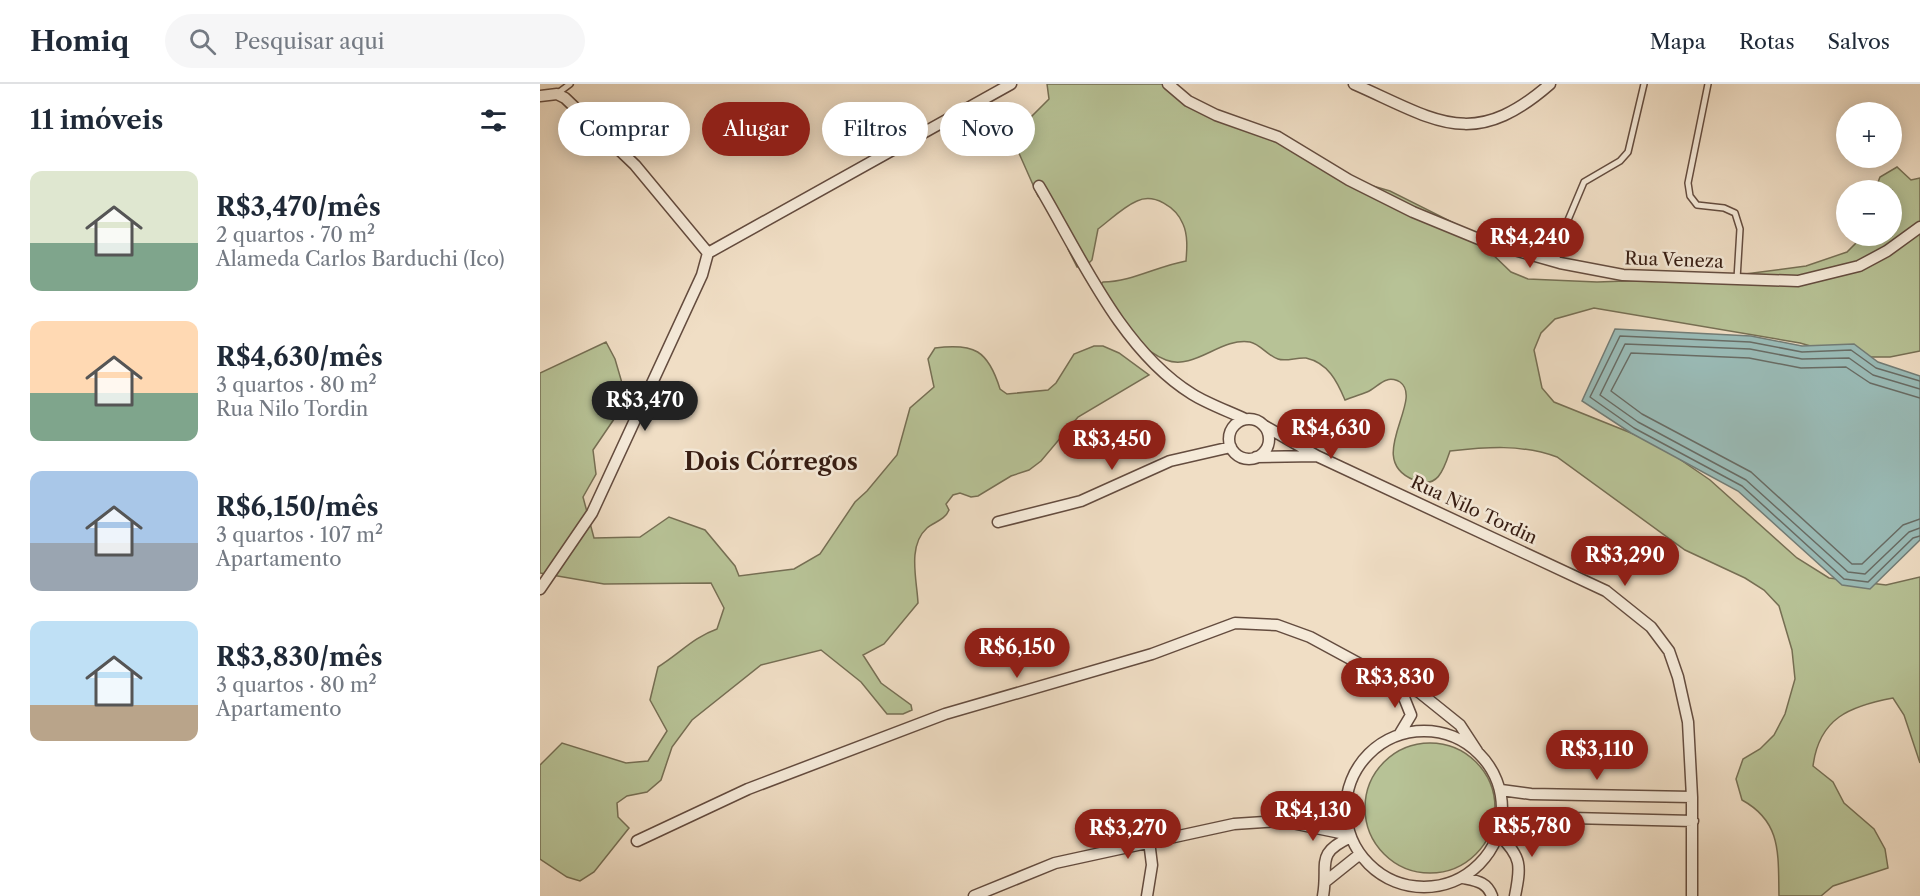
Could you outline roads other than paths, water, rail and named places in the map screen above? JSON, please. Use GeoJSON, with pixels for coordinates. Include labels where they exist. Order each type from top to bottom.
{"type":"FeatureCollection","features":[{"type":"Feature","properties":{"kind":"street"},"geometry":{"type":"LineString","coordinates":[[540,589],[592,513],[702,275],[708,253],[1011,84]]}},
{"type":"Feature","properties":{"kind":"street","name":"Rua Veneza"},"geometry":{"type":"LineString","coordinates":[[1168,84],[1188,101],[1278,137],[1349,180],[1413,212],[1486,242],[1556,262],[1623,275],[1798,281],[1859,266],[1887,251],[1920,227]]}},
{"type":"Feature","properties":{"kind":"street"},"geometry":{"type":"LineString","coordinates":[[1353,84],[1443,123],[1464,124],[1478,124],[1506,116],[1550,84]]}},
{"type":"Feature","properties":{"kind":"street"},"geometry":{"type":"LineString","coordinates":[[540,96],[556,94],[565,98],[635,165],[708,253]]}},
{"type":"Feature","properties":{"kind":"street"},"geometry":{"type":"LineString","coordinates":[[1039,186],[1120,322],[1142,350],[1192,394],[1245,419]]}},
{"type":"Feature","properties":{"kind":"street"},"geometry":{"type":"LineString","coordinates":[[1252,419],[1263,425],[1269,437],[1268,443],[1266,449],[1256,457],[1243,458],[1231,447],[1231,431],[1239,421],[1252,419]]}},
{"type":"Feature","properties":{"kind":"street","name":"Rua Nilo Tordin"},"geometry":{"type":"LineString","coordinates":[[1263,425],[1317,456],[1606,591],[1633,610],[1669,651],[1678,677],[1688,722],[1692,797],[1692,896]]}},
{"type":"Feature","properties":{"kind":"street"},"geometry":{"type":"LineString","coordinates":[[998,522],[1081,501],[1170,461],[1231,447]]}},
{"type":"Feature","properties":{"kind":"street","name":"Rua Nilo Tordin"},"geometry":{"type":"LineString","coordinates":[[1256,457],[1317,456]]}},
{"type":"Feature","properties":{"kind":"street"},"geometry":{"type":"LineString","coordinates":[[637,841],[748,789],[923,722],[1152,654],[1235,623],[1277,625],[1310,637],[1399,685],[1419,692],[1460,725],[1492,769],[1500,790],[1502,820],[1499,835],[1485,860],[1463,878],[1442,886],[1420,888],[1398,884],[1378,873],[1360,854],[1351,836],[1346,806],[1348,790],[1355,772],[1366,756],[1381,743],[1398,735],[1417,731],[1437,731],[1458,738],[1477,751]]}},
{"type":"Feature","properties":{"kind":"street"},"geometry":{"type":"LineString","coordinates":[[1398,735],[1411,715],[1399,685]]}},
{"type":"Feature","properties":{"kind":"street"},"geometry":{"type":"LineString","coordinates":[[1500,790],[1531,794],[1692,797]]}},
{"type":"Feature","properties":{"kind":"street"},"geometry":{"type":"LineString","coordinates":[[974,896],[1055,863],[1234,824],[1281,820],[1346,806]]}},
{"type":"Feature","properties":{"kind":"street"},"geometry":{"type":"LineString","coordinates":[[1502,820],[1531,817],[1692,821]]}},
{"type":"Feature","properties":{"kind":"street"},"geometry":{"type":"LineString","coordinates":[[1281,820],[1351,836]]}},
{"type":"Feature","properties":{"kind":"street"},"geometry":{"type":"LineString","coordinates":[[1499,835],[1517,856],[1519,873],[1515,896]]}},
{"type":"Feature","properties":{"kind":"street"},"geometry":{"type":"LineString","coordinates":[[1323,896],[1324,861],[1327,854],[1333,845],[1351,836]]}},
{"type":"Feature","properties":{"kind":"street"},"geometry":{"type":"LineString","coordinates":[[1147,896],[1152,865],[1149,841]]}},
{"type":"Feature","properties":{"kind":"street"},"geometry":{"type":"LineString","coordinates":[[1325,882],[1360,854]]}},
{"type":"Feature","properties":{"kind":"street"},"geometry":{"type":"LineString","coordinates":[[1463,878],[1489,887],[1492,896]]}},
{"type":"Feature","properties":{"kind":"lane"},"geometry":{"type":"LineString","coordinates":[[556,94],[570,84]]}},
{"type":"Feature","properties":{"kind":"lane"},"geometry":{"type":"LineString","coordinates":[[1556,262],[1568,220],[1584,182],[1620,161],[1628,152],[1644,84]]}},
{"type":"Feature","properties":{"kind":"lane"},"geometry":{"type":"LineString","coordinates":[[1708,84],[1688,183],[1690,196],[1697,205],[1724,208],[1735,213],[1740,229],[1737,279]]}},
{"type":"Feature","properties":{"kind":"water"},"geometry":{"type":"Polygon","coordinates":[[[1615,329],[1751,336],[1802,346],[1854,344],[1878,362],[1920,376],[1920,540],[1870,589],[1842,585],[1738,491],[1631,433],[1582,401],[1615,329]]]}},
{"type":"Feature","properties":{"kind":"district","name":"Dois Córregos"},"geometry":{"type":"Point","coordinates":[771,462]}}]}
